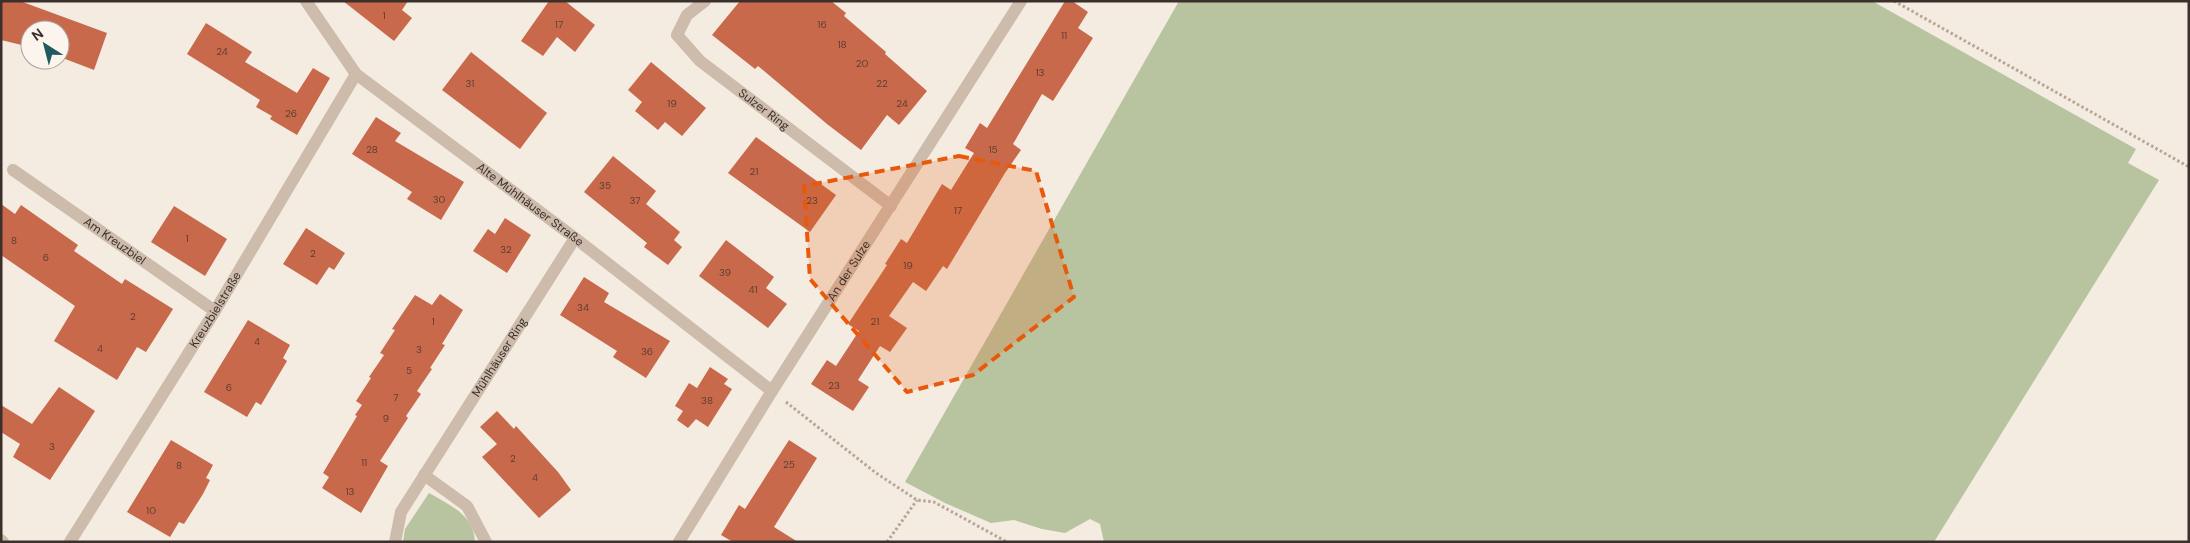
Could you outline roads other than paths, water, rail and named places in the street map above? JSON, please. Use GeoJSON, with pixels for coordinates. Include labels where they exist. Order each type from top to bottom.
{"type":"FeatureCollection","features":[{"type":"Feature","properties":{"kind":"street","name":"Alte Mühlhäuser Straße"},"geometry":{"type":"LineString","coordinates":[[306,1],[356,74],[575,238],[772,391]]}},
{"type":"Feature","properties":{"kind":"street","name":"Sulzer Ring"},"geometry":{"type":"LineString","coordinates":[[705,1],[687,15],[677,35],[700,61],[891,206]]}},
{"type":"Feature","properties":{"kind":"street","name":"An der Sulze"},"geometry":{"type":"LineString","coordinates":[[679,542],[772,391],[1021,1]]}},
{"type":"Feature","properties":{"kind":"street","name":"Kreuzbielstraße"},"geometry":{"type":"LineString","coordinates":[[70,542],[215,311],[356,74]]}},
{"type":"Feature","properties":{"kind":"street","name":"Am Kreuzbiel"},"geometry":{"type":"LineString","coordinates":[[13,170],[215,311]]}},
{"type":"Feature","properties":{"kind":"street","name":"Mühlhäuser Ring"},"geometry":{"type":"LineString","coordinates":[[395,542],[401,512],[575,238]]}},
{"type":"Feature","properties":{"kind":"street"},"geometry":{"type":"LineString","coordinates":[[424,475],[467,506],[486,542]]}}]}
